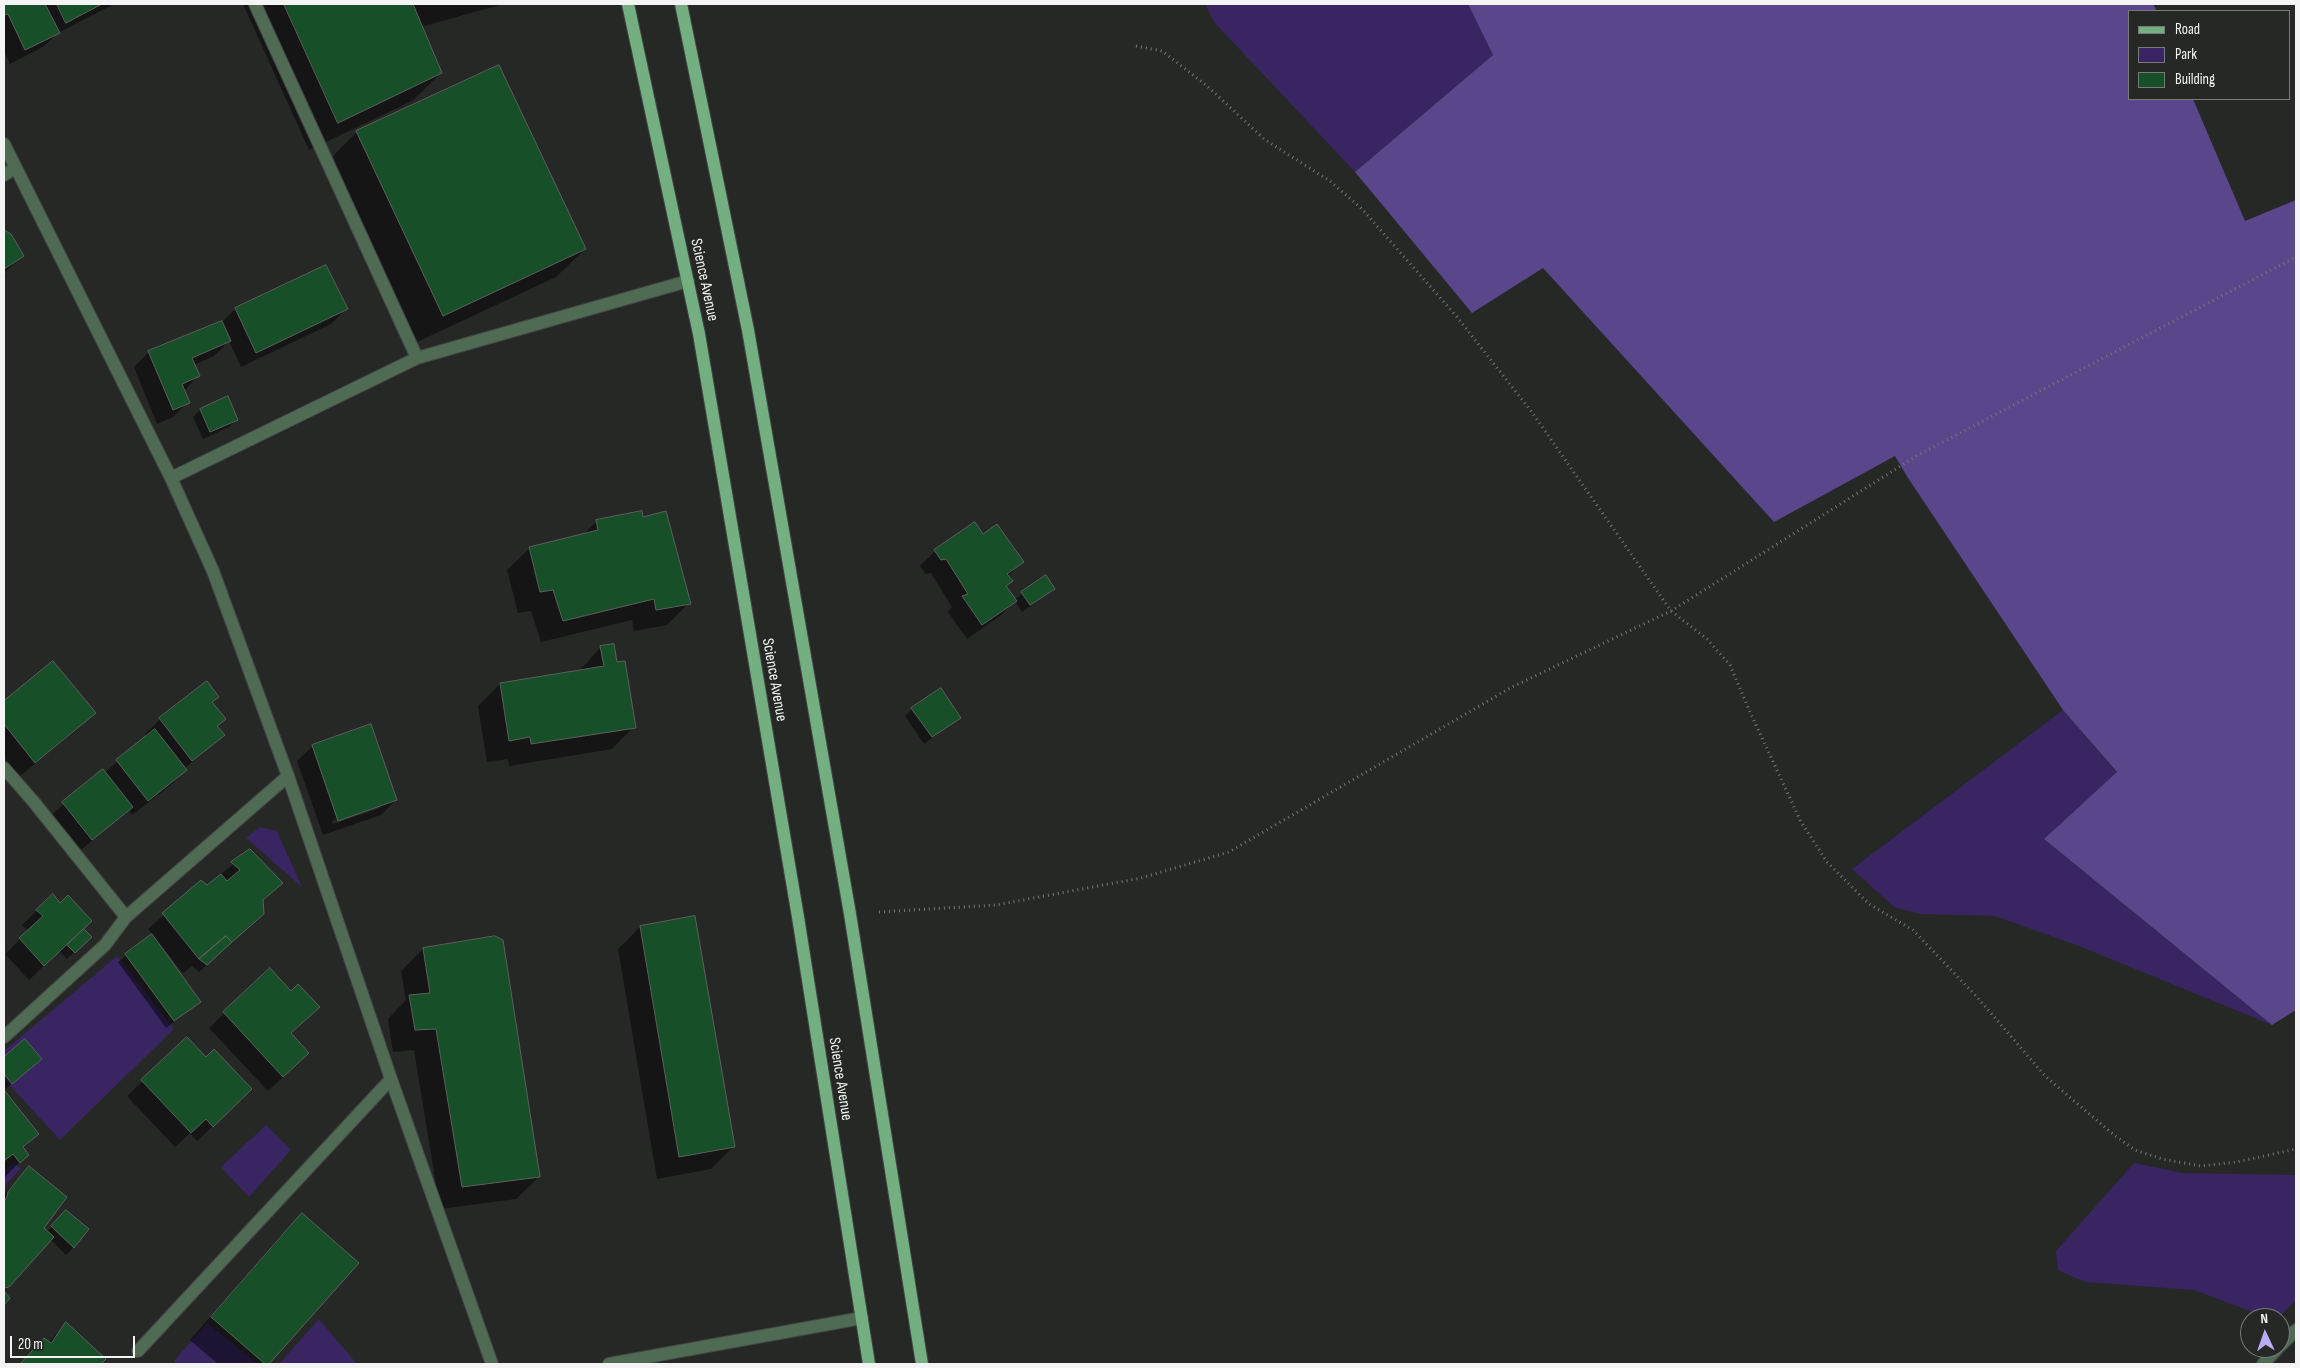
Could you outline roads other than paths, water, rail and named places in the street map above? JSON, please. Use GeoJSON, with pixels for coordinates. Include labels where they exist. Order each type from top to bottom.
{"type":"FeatureCollection","features":[{"type":"Feature","properties":{"kind":"main road","name":"Science Avenue"},"geometry":{"type":"LineString","coordinates":[[628,4],[700,343],[798,917],[869,1364]]}},
{"type":"Feature","properties":{"kind":"main road","name":"Science Avenue"},"geometry":{"type":"LineString","coordinates":[[681,4],[748,330],[850,914],[922,1364]]}},
{"type":"Feature","properties":{"kind":"street"},"geometry":{"type":"LineString","coordinates":[[255,4],[417,358]]}},
{"type":"Feature","properties":{"kind":"street"},"geometry":{"type":"LineString","coordinates":[[4,144],[170,478],[213,571],[288,776],[391,1079],[492,1364]]}},
{"type":"Feature","properties":{"kind":"street"},"geometry":{"type":"LineString","coordinates":[[4,175],[15,168]]}},
{"type":"Feature","properties":{"kind":"street"},"geometry":{"type":"LineString","coordinates":[[170,478],[417,358],[688,281]]}},
{"type":"Feature","properties":{"kind":"street"},"geometry":{"type":"LineString","coordinates":[[4,768],[33,801],[126,917]]}},
{"type":"Feature","properties":{"kind":"street"},"geometry":{"type":"LineString","coordinates":[[4,1038],[105,945],[126,917],[288,776]]}},
{"type":"Feature","properties":{"kind":"street"},"geometry":{"type":"LineString","coordinates":[[138,1351],[391,1079]]}},
{"type":"Feature","properties":{"kind":"street"},"geometry":{"type":"LineString","coordinates":[[609,1364],[862,1318]]}}]}
